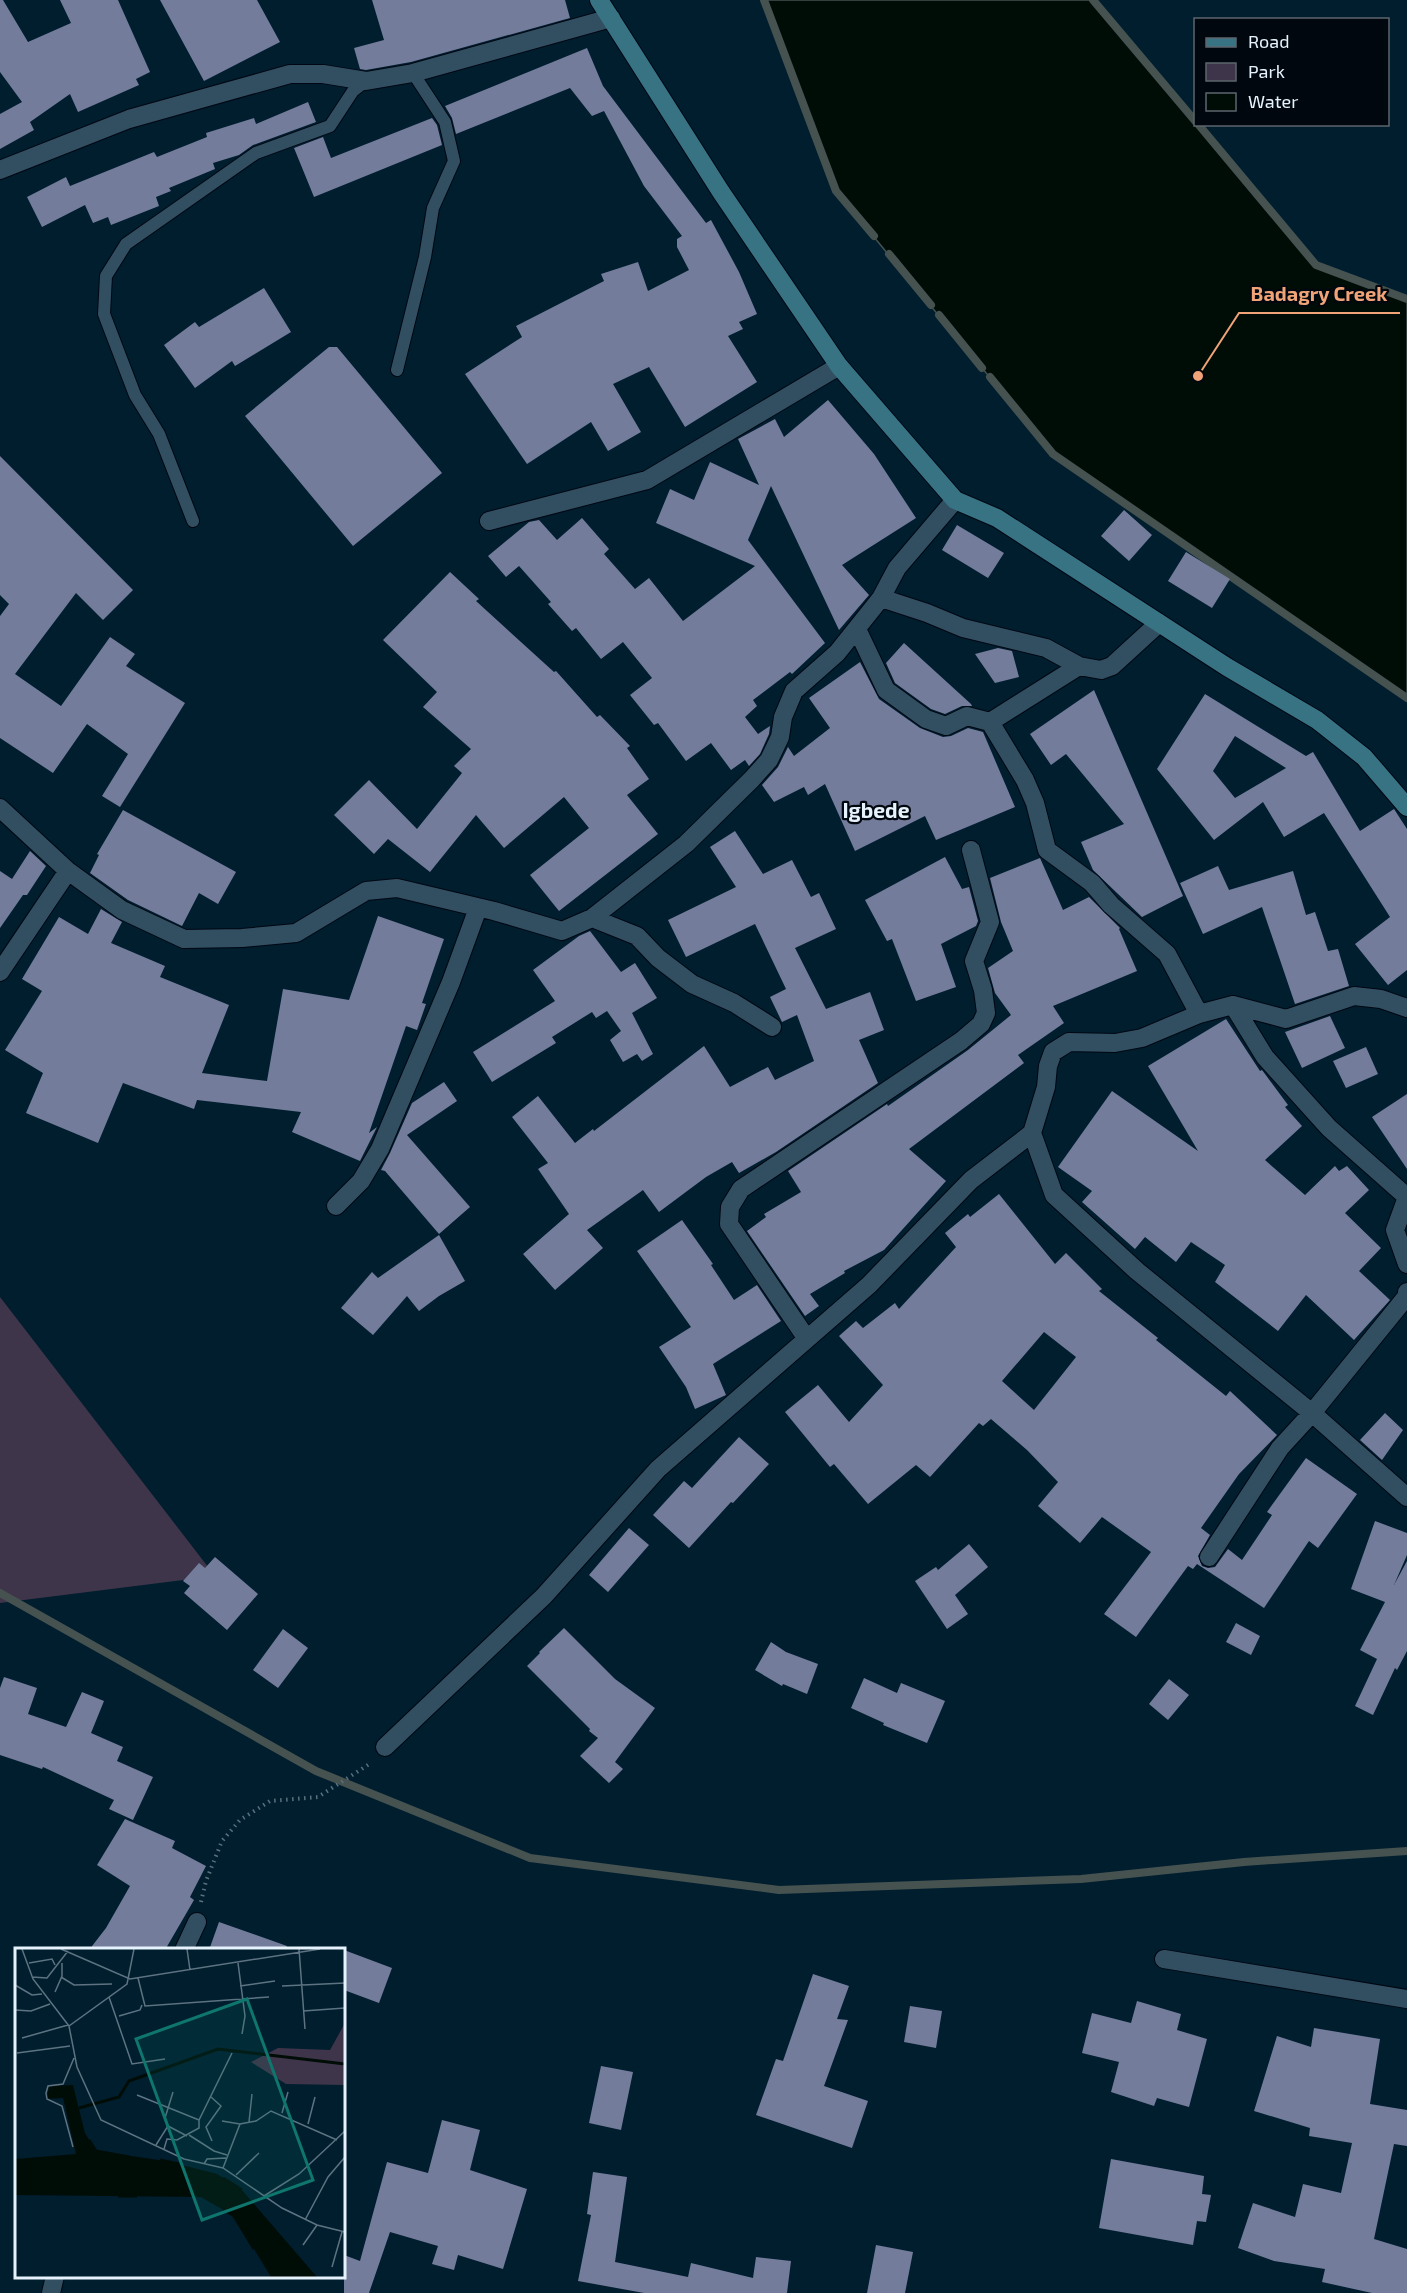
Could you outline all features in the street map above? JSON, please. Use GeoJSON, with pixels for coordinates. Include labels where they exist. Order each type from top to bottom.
{"type":"FeatureCollection","features":[{"type":"Feature","properties":{"kind":"street"},"geometry":{"type":"LineString","coordinates":[[599,0],[721,192],[839,366],[955,501],[997,518],[1227,667],[1317,720],[1364,757],[1407,807]]}},
{"type":"Feature","properties":{"kind":"street"},"geometry":{"type":"LineString","coordinates":[[0,170],[129,119],[290,74],[323,74],[366,81],[413,73],[611,18]]}},
{"type":"Feature","properties":{"kind":"street"},"geometry":{"type":"LineString","coordinates":[[489,521],[647,480],[839,366]]}},
{"type":"Feature","properties":{"kind":"street"},"geometry":{"type":"LineString","coordinates":[[0,808],[68,872],[122,910],[184,939],[242,938],[296,933],[366,891],[397,888],[562,931],[592,918],[686,844],[752,779],[769,760],[780,736],[783,717],[794,691],[837,653],[881,598],[897,568],[955,501]]}},
{"type":"Feature","properties":{"kind":"street"},"geometry":{"type":"LineString","coordinates":[[881,598],[963,628],[1046,648],[1079,666],[1101,670],[1112,666],[1159,623]]}},
{"type":"Feature","properties":{"kind":"street"},"geometry":{"type":"LineString","coordinates":[[857,628],[886,690],[926,719],[946,726],[967,716],[990,722],[1025,780],[1035,803],[1047,850],[1092,884],[1111,905],[1167,954],[1199,1014]]}},
{"type":"Feature","properties":{"kind":"street"},"geometry":{"type":"LineString","coordinates":[[990,722],[1079,666]]}},
{"type":"Feature","properties":{"kind":"street"},"geometry":{"type":"LineString","coordinates":[[807,1339],[729,1224],[730,1207],[741,1189],[961,1041],[981,1024],[986,1013],[983,990],[974,961],[990,922],[971,850]]}},
{"type":"Feature","properties":{"kind":"street"},"geometry":{"type":"LineString","coordinates":[[0,972],[68,872]]}},
{"type":"Feature","properties":{"kind":"street"},"geometry":{"type":"LineString","coordinates":[[336,1206],[361,1181],[380,1149],[451,982],[478,908]]}},
{"type":"Feature","properties":{"kind":"street"},"geometry":{"type":"LineString","coordinates":[[592,918],[637,936],[658,958],[693,984],[734,1003],[772,1027]]}},
{"type":"Feature","properties":{"kind":"street"},"geometry":{"type":"LineString","coordinates":[[385,1747],[544,1596],[657,1469],[869,1285],[971,1180],[1032,1133],[1046,1087],[1048,1066],[1053,1052],[1069,1042],[1115,1043],[1142,1038],[1199,1014],[1233,1005],[1286,1019],[1354,996],[1381,999],[1407,1008]]}},
{"type":"Feature","properties":{"kind":"street"},"geometry":{"type":"LineString","coordinates":[[1233,1005],[1265,1057],[1329,1128],[1407,1197],[1395,1230],[1407,1264]]}},
{"type":"Feature","properties":{"kind":"street"},"geometry":{"type":"LineString","coordinates":[[1032,1133],[1054,1195],[1137,1271],[1312,1413],[1407,1497]]}},
{"type":"Feature","properties":{"kind":"street"},"geometry":{"type":"LineString","coordinates":[[1209,1557],[1280,1448],[1312,1413],[1400,1305],[1407,1296],[1407,1292]]}},
{"type":"Feature","properties":{"kind":"street"},"geometry":{"type":"LineString","coordinates":[[185,1948],[197,1922]]}},
{"type":"Feature","properties":{"kind":"street"},"geometry":{"type":"LineString","coordinates":[[1164,1959],[1407,1999]]}},
{"type":"Feature","properties":{"kind":"street"},"geometry":{"type":"LineString","coordinates":[[51,2293],[55,2278]]}},
{"type":"Feature","properties":{"kind":"lane"},"geometry":{"type":"LineString","coordinates":[[397,370],[425,257],[433,208],[454,161],[445,122],[413,73]]}},
{"type":"Feature","properties":{"kind":"lane"},"geometry":{"type":"LineString","coordinates":[[193,521],[159,434],[135,395],[104,314],[106,276],[126,244],[256,153],[330,126],[353,91],[366,81]]}},
{"type":"Feature","properties":{"kind":"path"},"geometry":{"type":"LineString","coordinates":[[197,1922],[206,1881],[222,1841],[240,1820],[270,1801],[318,1797],[368,1767],[385,1747]]}},
{"type":"Feature","properties":{"kind":"green space"},"geometry":{"type":"Polygon","coordinates":[[[0,1297],[215,1576],[0,1603],[0,1297]]]}},
{"type":"Feature","properties":{"kind":"water"},"geometry":{"type":"Polygon","coordinates":[[[764,0],[1093,0],[1194,121],[1194,126],[1199,126],[1316,265],[1407,299],[1407,698],[1053,454],[836,191],[764,0]]]}},
{"type":"Feature","properties":{"kind":"building"},"geometry":{"type":"Polygon","coordinates":[[[0,0],[3,0],[28,42],[71,23],[60,0],[118,0],[150,72],[136,79],[139,85],[78,112],[70,94],[30,122],[34,130],[0,149],[0,114],[22,102],[0,72],[0,0]]]}},
{"type":"Feature","properties":{"kind":"building"},"geometry":{"type":"Polygon","coordinates":[[[160,0],[257,0],[280,42],[204,81],[160,0]]]}},
{"type":"Feature","properties":{"kind":"building"},"geometry":{"type":"Polygon","coordinates":[[[372,0],[565,0],[570,18],[411,62],[366,70],[360,69],[354,48],[384,40],[372,0]]]}},
{"type":"Feature","properties":{"kind":"building"},"geometry":{"type":"Polygon","coordinates":[[[587,48],[603,86],[706,223],[711,220],[739,272],[757,314],[739,322],[743,329],[728,336],[757,382],[685,427],[649,367],[613,384],[641,432],[608,451],[591,422],[527,464],[465,374],[522,337],[516,326],[604,281],[601,274],[638,262],[648,291],[689,270],[677,247],[677,239],[682,236],[644,186],[604,111],[592,116],[570,88],[456,134],[452,118],[445,106],[587,48]]]}},
{"type":"Feature","properties":{"kind":"building"},"geometry":{"type":"Polygon","coordinates":[[[308,102],[316,122],[253,145],[239,155],[213,163],[215,169],[169,188],[171,191],[156,197],[159,206],[111,225],[108,217],[93,223],[85,205],[42,227],[27,197],[66,177],[70,186],[154,152],[157,157],[207,137],[206,133],[254,118],[256,124],[308,102]]]}},
{"type":"Feature","properties":{"kind":"building"},"geometry":{"type":"Polygon","coordinates":[[[432,118],[437,125],[442,145],[314,197],[294,148],[323,137],[331,158],[432,118]]]}},
{"type":"Feature","properties":{"kind":"building"},"geometry":{"type":"Polygon","coordinates":[[[264,288],[291,332],[235,366],[232,361],[195,388],[164,345],[195,322],[199,327],[264,288]]]}},
{"type":"Feature","properties":{"kind":"building"},"geometry":{"type":"Polygon","coordinates":[[[329,347],[337,347],[442,473],[353,546],[245,416],[329,347]]]}},
{"type":"Feature","properties":{"kind":"building"},"geometry":{"type":"Polygon","coordinates":[[[828,400],[874,454],[916,518],[842,565],[869,595],[839,630],[771,486],[748,540],[825,643],[792,674],[790,672],[753,700],[757,706],[745,717],[758,734],[770,726],[760,754],[749,766],[745,760],[731,770],[711,743],[686,761],[658,723],[654,725],[630,695],[652,678],[623,642],[601,659],[576,628],[572,631],[548,604],[551,602],[519,566],[506,577],[488,556],[529,522],[539,520],[557,540],[582,518],[609,549],[604,554],[635,589],[649,578],[683,621],[755,566],[656,523],[670,489],[694,500],[710,462],[759,485],[738,439],[775,419],[784,437],[828,400]]]}},
{"type":"Feature","properties":{"kind":"building"},"geometry":{"type":"Polygon","coordinates":[[[0,456],[133,590],[103,620],[76,593],[15,674],[61,706],[110,637],[135,654],[126,666],[185,703],[120,807],[102,796],[128,754],[87,724],[53,773],[0,738],[0,616],[9,604],[0,595],[0,456]]]}},
{"type":"Feature","properties":{"kind":"building"},"geometry":{"type":"Polygon","coordinates":[[[1124,510],[1152,535],[1129,561],[1101,536],[1124,510]]]}},
{"type":"Feature","properties":{"kind":"building"},"geometry":{"type":"Polygon","coordinates":[[[957,525],[1004,553],[988,578],[942,550],[957,525]]]}},
{"type":"Feature","properties":{"kind":"building"},"geometry":{"type":"Polygon","coordinates":[[[1186,552],[1230,579],[1212,608],[1168,581],[1186,552]]]}},
{"type":"Feature","properties":{"kind":"building"},"geometry":{"type":"Polygon","coordinates":[[[450,572],[479,599],[476,601],[554,672],[556,671],[597,717],[600,715],[630,746],[627,748],[649,779],[627,795],[658,834],[559,911],[530,875],[589,828],[564,797],[504,848],[476,815],[430,872],[388,839],[374,854],[334,815],[369,780],[417,829],[462,773],[454,766],[471,749],[423,707],[437,692],[383,640],[450,572]]]}},
{"type":"Feature","properties":{"kind":"building"},"geometry":{"type":"Polygon","coordinates":[[[904,643],[972,706],[962,706],[945,714],[931,709],[895,683],[886,663],[904,643]]]}},
{"type":"Feature","properties":{"kind":"building"},"geometry":{"type":"Polygon","coordinates":[[[998,648],[1012,651],[1019,677],[995,683],[975,654],[998,648]]]}},
{"type":"Feature","properties":{"kind":"building"},"geometry":{"type":"Polygon","coordinates":[[[860,662],[879,699],[920,728],[943,737],[968,728],[983,732],[1015,807],[936,840],[925,816],[855,851],[825,784],[808,795],[804,787],[774,802],[762,785],[778,767],[788,747],[794,756],[830,728],[809,698],[860,662]]]}},
{"type":"Feature","properties":{"kind":"building"},"geometry":{"type":"Polygon","coordinates":[[[1094,690],[1183,896],[1142,917],[1093,870],[1081,842],[1124,824],[1066,754],[1051,765],[1030,734],[1094,690]]]}},
{"type":"Feature","properties":{"kind":"building"},"geometry":{"type":"Polygon","coordinates":[[[1205,694],[1306,756],[1313,752],[1360,831],[1394,809],[1407,829],[1407,970],[1388,985],[1355,944],[1390,917],[1324,813],[1284,837],[1263,802],[1214,840],[1157,769],[1205,694]],[[1235,736],[1213,771],[1235,798],[1286,768],[1235,736]]]}},
{"type":"Feature","properties":{"kind":"building"},"geometry":{"type":"Polygon","coordinates":[[[123,810],[236,872],[218,904],[199,893],[182,926],[128,900],[90,873],[99,855],[97,854],[123,810]]]}},
{"type":"Feature","properties":{"kind":"building"},"geometry":{"type":"Polygon","coordinates":[[[735,831],[763,874],[792,860],[811,897],[819,893],[836,929],[795,948],[826,1009],[870,992],[884,1030],[859,1040],[878,1083],[776,1152],[739,1173],[732,1162],[706,1177],[659,1212],[643,1190],[587,1230],[603,1248],[555,1290],[523,1254],[569,1214],[538,1169],[548,1163],[512,1117],[538,1096],[575,1143],[593,1129],[594,1131],[704,1046],[730,1087],[768,1067],[775,1080],[814,1061],[797,1015],[782,1022],[770,997],[786,989],[755,924],[686,957],[668,920],[736,887],[710,847],[735,831]]]}},
{"type":"Feature","properties":{"kind":"building"},"geometry":{"type":"Polygon","coordinates":[[[30,851],[46,866],[27,895],[23,895],[0,928],[0,871],[12,879],[30,851]]]}},
{"type":"Feature","properties":{"kind":"building"},"geometry":{"type":"Polygon","coordinates":[[[945,857],[962,889],[969,887],[978,921],[976,926],[941,944],[956,987],[916,1001],[892,939],[887,941],[865,900],[945,857]]]}},
{"type":"Feature","properties":{"kind":"building"},"geometry":{"type":"Polygon","coordinates":[[[1040,858],[1063,910],[1089,897],[1120,928],[1137,971],[1053,1006],[1064,1023],[1018,1055],[1024,1063],[909,1149],[946,1181],[884,1250],[844,1271],[845,1273],[810,1294],[819,1306],[805,1316],[747,1231],[766,1217],[764,1214],[801,1192],[788,1171],[887,1104],[888,1106],[968,1050],[1011,1015],[995,993],[988,968],[1013,951],[1001,922],[990,878],[1040,858]]]}},
{"type":"Feature","properties":{"kind":"building"},"geometry":{"type":"Polygon","coordinates":[[[1218,866],[1229,890],[1293,871],[1306,915],[1315,912],[1328,951],[1338,949],[1349,986],[1295,1004],[1262,907],[1203,934],[1180,883],[1218,866]]]}},
{"type":"Feature","properties":{"kind":"building"},"geometry":{"type":"Polygon","coordinates":[[[101,909],[122,922],[111,943],[165,966],[160,977],[229,1005],[202,1073],[267,1081],[283,989],[349,1000],[378,916],[444,939],[422,1003],[426,1004],[417,1030],[406,1026],[369,1133],[377,1127],[360,1161],[292,1132],[301,1112],[197,1100],[194,1109],[123,1083],[98,1143],[26,1113],[43,1073],[5,1050],[42,991],[22,979],[59,917],[88,934],[101,909]]]}},
{"type":"Feature","properties":{"kind":"building"},"geometry":{"type":"Polygon","coordinates":[[[590,931],[621,972],[635,963],[657,998],[632,1013],[653,1054],[642,1061],[637,1054],[623,1062],[610,1040],[621,1031],[607,1011],[596,1018],[592,1012],[552,1037],[556,1043],[492,1082],[473,1052],[555,1001],[533,970],[579,936],[590,931]]]}},
{"type":"Feature","properties":{"kind":"building"},"geometry":{"type":"Polygon","coordinates":[[[1330,1016],[1345,1048],[1302,1068],[1285,1032],[1330,1016]]]}},
{"type":"Feature","properties":{"kind":"building"},"geometry":{"type":"Polygon","coordinates":[[[1226,1019],[1260,1071],[1262,1070],[1288,1105],[1285,1107],[1302,1126],[1265,1160],[1305,1195],[1335,1166],[1339,1171],[1347,1166],[1369,1190],[1345,1213],[1381,1248],[1359,1271],[1390,1300],[1354,1340],[1306,1295],[1278,1331],[1215,1282],[1225,1265],[1191,1242],[1176,1262],[1145,1237],[1135,1249],[1082,1202],[1092,1191],[1058,1167],[1112,1091],[1198,1151],[1148,1066],[1226,1019]]]}},
{"type":"Feature","properties":{"kind":"building"},"geometry":{"type":"Polygon","coordinates":[[[1366,1047],[1378,1074],[1346,1088],[1333,1061],[1366,1047]]]}},
{"type":"Feature","properties":{"kind":"building"},"geometry":{"type":"Polygon","coordinates":[[[444,1082],[457,1101],[407,1135],[470,1207],[439,1234],[385,1171],[381,1170],[412,1103],[444,1082]]]}},
{"type":"Feature","properties":{"kind":"building"},"geometry":{"type":"Polygon","coordinates":[[[1407,1094],[1407,1169],[1372,1117],[1407,1094]]]}},
{"type":"Feature","properties":{"kind":"building"},"geometry":{"type":"Polygon","coordinates":[[[999,1194],[1055,1264],[1066,1253],[1102,1289],[1099,1291],[1226,1396],[1230,1391],[1277,1435],[1239,1474],[1201,1528],[1210,1535],[1198,1556],[1202,1566],[1215,1567],[1228,1549],[1242,1560],[1272,1515],[1267,1512],[1306,1458],[1357,1494],[1318,1548],[1309,1541],[1264,1608],[1197,1564],[1193,1569],[1188,1566],[1136,1637],[1104,1614],[1151,1552],[1102,1517],[1080,1543],[1038,1506],[1058,1482],[1027,1450],[991,1419],[983,1426],[979,1423],[930,1477],[916,1465],[868,1504],[834,1464],[830,1467],[785,1412],[818,1385],[849,1422],[883,1385],[839,1336],[856,1321],[863,1328],[895,1303],[899,1309],[956,1247],[945,1233],[968,1214],[970,1217],[999,1194]],[[1044,1332],[1002,1381],[1034,1410],[1076,1357],[1044,1332]]]}},
{"type":"Feature","properties":{"kind":"building"},"geometry":{"type":"Polygon","coordinates":[[[682,1220],[713,1264],[711,1265],[734,1300],[757,1285],[781,1321],[713,1364],[726,1395],[695,1409],[686,1387],[659,1347],[691,1327],[637,1251],[682,1220]]]}},
{"type":"Feature","properties":{"kind":"building"},"geometry":{"type":"Polygon","coordinates":[[[439,1235],[465,1281],[419,1311],[407,1296],[373,1335],[341,1308],[372,1272],[378,1278],[439,1235]]]}},
{"type":"Feature","properties":{"kind":"building"},"geometry":{"type":"Polygon","coordinates":[[[1385,1413],[1403,1430],[1382,1460],[1360,1440],[1385,1413]]]}},
{"type":"Feature","properties":{"kind":"building"},"geometry":{"type":"Polygon","coordinates":[[[739,1437],[769,1464],[689,1548],[653,1515],[684,1481],[692,1488],[739,1437]]]}},
{"type":"Feature","properties":{"kind":"building"},"geometry":{"type":"Polygon","coordinates":[[[1375,1521],[1407,1533],[1407,1555],[1394,1585],[1407,1561],[1407,1651],[1397,1670],[1395,1668],[1373,1715],[1355,1706],[1377,1659],[1360,1650],[1385,1602],[1351,1589],[1375,1521]]]}},
{"type":"Feature","properties":{"kind":"building"},"geometry":{"type":"Polygon","coordinates":[[[629,1528],[649,1545],[608,1592],[589,1575],[629,1528]]]}},
{"type":"Feature","properties":{"kind":"building"},"geometry":{"type":"Polygon","coordinates":[[[969,1544],[988,1567],[955,1595],[968,1614],[947,1629],[915,1581],[936,1567],[938,1570],[969,1544]]]}},
{"type":"Feature","properties":{"kind":"building"},"geometry":{"type":"Polygon","coordinates":[[[215,1557],[258,1594],[227,1630],[184,1593],[190,1586],[183,1581],[199,1563],[205,1568],[215,1557]]]}},
{"type":"Feature","properties":{"kind":"building"},"geometry":{"type":"Polygon","coordinates":[[[1236,1623],[1260,1636],[1251,1655],[1226,1642],[1236,1623]]]}},
{"type":"Feature","properties":{"kind":"building"},"geometry":{"type":"Polygon","coordinates":[[[564,1628],[615,1679],[655,1708],[615,1762],[623,1769],[609,1783],[580,1756],[598,1738],[527,1666],[564,1628]]]}},
{"type":"Feature","properties":{"kind":"building"},"geometry":{"type":"Polygon","coordinates":[[[283,1629],[308,1648],[278,1688],[253,1670],[283,1629]]]}},
{"type":"Feature","properties":{"kind":"building"},"geometry":{"type":"Polygon","coordinates":[[[771,1642],[786,1652],[818,1664],[807,1694],[783,1684],[782,1686],[755,1670],[771,1642]]]}},
{"type":"Feature","properties":{"kind":"building"},"geometry":{"type":"Polygon","coordinates":[[[4,1677],[37,1688],[28,1714],[66,1727],[82,1692],[104,1701],[91,1733],[123,1747],[117,1761],[153,1777],[133,1820],[109,1809],[114,1800],[43,1767],[42,1769],[0,1755],[0,1688],[4,1677]]]}},
{"type":"Feature","properties":{"kind":"building"},"geometry":{"type":"Polygon","coordinates":[[[864,1678],[897,1693],[901,1683],[945,1701],[927,1743],[883,1725],[884,1723],[851,1708],[864,1678]]]}},
{"type":"Feature","properties":{"kind":"building"},"geometry":{"type":"Polygon","coordinates":[[[1169,1679],[1189,1695],[1168,1720],[1149,1704],[1169,1679]]]}},
{"type":"Feature","properties":{"kind":"building"},"geometry":{"type":"Polygon","coordinates":[[[125,1819],[175,1841],[172,1848],[206,1866],[190,1897],[194,1900],[166,1948],[91,1948],[106,1928],[130,1886],[97,1865],[125,1819]]]}},
{"type":"Feature","properties":{"kind":"building"},"geometry":{"type":"Polygon","coordinates":[[[219,1922],[287,1946],[286,1948],[210,1948],[219,1922]]]}},
{"type":"Feature","properties":{"kind":"building"},"geometry":{"type":"Polygon","coordinates":[[[345,1950],[392,1968],[379,2003],[345,1990],[345,1950]]]}},
{"type":"Feature","properties":{"kind":"building"},"geometry":{"type":"Polygon","coordinates":[[[813,1974],[849,1986],[837,2019],[848,2020],[824,2086],[868,2101],[852,2148],[756,2115],[776,2059],[783,2061],[813,1974]]]}},
{"type":"Feature","properties":{"kind":"building"},"geometry":{"type":"Polygon","coordinates":[[[1137,2001],[1181,2014],[1177,2030],[1207,2039],[1189,2107],[1157,2098],[1154,2106],[1111,2092],[1119,2062],[1082,2053],[1092,2013],[1131,2023],[1137,2001]]]}},
{"type":"Feature","properties":{"kind":"building"},"geometry":{"type":"Polygon","coordinates":[[[910,2006],[942,2011],[936,2048],[904,2042],[910,2006]]]}},
{"type":"Feature","properties":{"kind":"building"},"geometry":{"type":"Polygon","coordinates":[[[1314,2028],[1380,2039],[1370,2104],[1407,2110],[1407,2146],[1394,2144],[1374,2239],[1407,2249],[1407,2293],[1372,2293],[1322,2282],[1325,2269],[1274,2261],[1238,2248],[1253,2203],[1295,2217],[1303,2184],[1341,2193],[1352,2143],[1309,2136],[1310,2128],[1254,2111],[1277,2036],[1311,2047],[1314,2028]]]}},
{"type":"Feature","properties":{"kind":"building"},"geometry":{"type":"Polygon","coordinates":[[[601,2066],[633,2072],[621,2130],[589,2123],[601,2066]]]}},
{"type":"Feature","properties":{"kind":"building"},"geometry":{"type":"Polygon","coordinates":[[[442,2120],[480,2130],[470,2170],[527,2189],[503,2269],[458,2255],[454,2270],[432,2264],[438,2246],[390,2232],[369,2293],[344,2293],[345,2255],[360,2261],[387,2162],[428,2173],[442,2120]]]}},
{"type":"Feature","properties":{"kind":"building"},"geometry":{"type":"Polygon","coordinates":[[[1111,2159],[1204,2176],[1202,2194],[1211,2195],[1206,2222],[1197,2221],[1193,2245],[1099,2228],[1111,2159]]]}},
{"type":"Feature","properties":{"kind":"building"},"geometry":{"type":"Polygon","coordinates":[[[593,2172],[627,2177],[615,2262],[688,2277],[691,2263],[753,2278],[756,2257],[791,2261],[787,2293],[644,2293],[578,2281],[591,2215],[587,2214],[593,2172]]]}},
{"type":"Feature","properties":{"kind":"building"},"geometry":{"type":"Polygon","coordinates":[[[876,2245],[913,2252],[905,2293],[867,2293],[876,2245]]]}},
{"type":"Feature","properties":{"kind":"waterway"},"geometry":{"type":"LineString","coordinates":[[764,0],[836,191],[874,236]]}},
{"type":"Feature","properties":{"kind":"waterway"},"geometry":{"type":"LineString","coordinates":[[1093,0],[1194,120]]}},
{"type":"Feature","properties":{"kind":"waterway"},"geometry":{"type":"LineString","coordinates":[[1200,126],[1316,265],[1407,299]]}},
{"type":"Feature","properties":{"kind":"waterway"},"geometry":{"type":"LineString","coordinates":[[889,254],[931,305]]}},
{"type":"Feature","properties":{"kind":"waterway"},"geometry":{"type":"LineString","coordinates":[[939,315],[982,368]]}},
{"type":"Feature","properties":{"kind":"waterway"},"geometry":{"type":"LineString","coordinates":[[990,377],[1053,454],[1407,698]]}},
{"type":"Feature","properties":{"kind":"waterway"},"geometry":{"type":"LineString","coordinates":[[0,1593],[316,1771],[530,1858],[779,1890],[1081,1879],[1244,1862],[1407,1851]]}},
{"type":"Feature","properties":{"kind":"place","name":"Badagry Creek"},"geometry":{"type":"Point","coordinates":[1198,376]}},
{"type":"Feature","properties":{"kind":"district","name":"Igbede"},"geometry":{"type":"Point","coordinates":[876,809]}}]}
